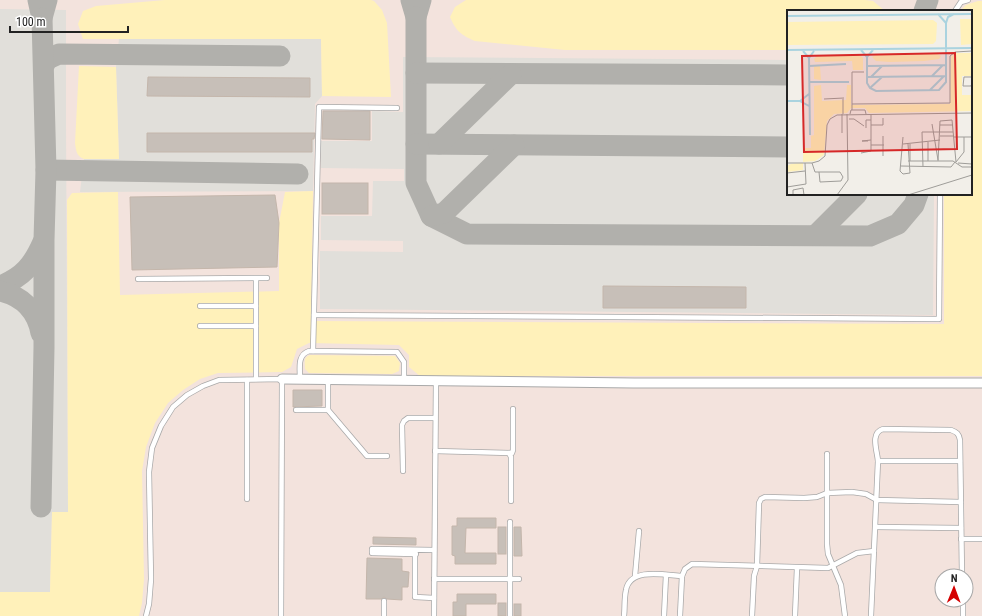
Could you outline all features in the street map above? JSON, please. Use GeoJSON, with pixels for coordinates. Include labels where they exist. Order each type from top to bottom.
{"type":"FeatureCollection","features":[{"type":"Feature","properties":{"kind":"street"},"geometry":{"type":"LineString","coordinates":[[282,379],[642,383],[982,383]]}},
{"type":"Feature","properties":{"kind":"lane"},"geometry":{"type":"LineString","coordinates":[[956,10],[961,2],[968,0]]}},
{"type":"Feature","properties":{"kind":"lane"},"geometry":{"type":"LineString","coordinates":[[313,351],[319,107],[397,108]]}},
{"type":"Feature","properties":{"kind":"lane"},"geometry":{"type":"LineString","coordinates":[[314,316],[939,319],[940,195]]}},
{"type":"Feature","properties":{"kind":"lane"},"geometry":{"type":"LineString","coordinates":[[138,279],[267,278]]}},
{"type":"Feature","properties":{"kind":"lane"},"geometry":{"type":"LineString","coordinates":[[256,279],[256,380]]}},
{"type":"Feature","properties":{"kind":"lane"},"geometry":{"type":"LineString","coordinates":[[200,306],[256,306]]}},
{"type":"Feature","properties":{"kind":"lane"},"geometry":{"type":"LineString","coordinates":[[200,326],[256,326]]}},
{"type":"Feature","properties":{"kind":"lane"},"geometry":{"type":"LineString","coordinates":[[300,379],[300,358],[304,352],[313,351],[397,352],[404,362],[404,380]]}},
{"type":"Feature","properties":{"kind":"lane"},"geometry":{"type":"LineString","coordinates":[[146,616],[149,604],[151,579],[149,472],[152,448],[161,426],[173,407],[203,386],[219,380],[282,379],[281,616]]}},
{"type":"Feature","properties":{"kind":"lane"},"geometry":{"type":"LineString","coordinates":[[328,379],[328,410],[367,456],[386,456]]}},
{"type":"Feature","properties":{"kind":"lane"},"geometry":{"type":"LineString","coordinates":[[247,380],[247,499]]}},
{"type":"Feature","properties":{"kind":"lane"},"geometry":{"type":"LineString","coordinates":[[434,616],[436,380]]}},
{"type":"Feature","properties":{"kind":"lane"},"geometry":{"type":"LineString","coordinates":[[435,451],[512,453],[513,409]]}},
{"type":"Feature","properties":{"kind":"lane"},"geometry":{"type":"LineString","coordinates":[[296,410],[328,410]]}},
{"type":"Feature","properties":{"kind":"lane"},"geometry":{"type":"LineString","coordinates":[[403,471],[402,425],[404,421],[408,418],[435,418]]}},
{"type":"Feature","properties":{"kind":"lane"},"geometry":{"type":"LineString","coordinates":[[872,616],[878,461],[875,439],[876,434],[879,431],[951,430],[955,431],[959,435],[962,568]]}},
{"type":"Feature","properties":{"kind":"lane"},"geometry":{"type":"LineString","coordinates":[[509,453],[511,457],[511,501]]}},
{"type":"Feature","properties":{"kind":"lane"},"geometry":{"type":"LineString","coordinates":[[827,454],[828,554],[841,585],[845,616]]}},
{"type":"Feature","properties":{"kind":"lane"},"geometry":{"type":"LineString","coordinates":[[878,461],[960,461]]}},
{"type":"Feature","properties":{"kind":"lane"},"geometry":{"type":"LineString","coordinates":[[752,616],[754,576],[757,566],[759,503],[761,499],[765,497],[817,497],[827,493],[852,492],[866,494],[877,500],[961,502]]}},
{"type":"Feature","properties":{"kind":"lane"},"geometry":{"type":"LineString","coordinates":[[510,522],[510,616]]}},
{"type":"Feature","properties":{"kind":"lane"},"geometry":{"type":"LineString","coordinates":[[876,527],[961,528]]}},
{"type":"Feature","properties":{"kind":"lane"},"geometry":{"type":"LineString","coordinates":[[635,576],[639,531]]}},
{"type":"Feature","properties":{"kind":"lane"},"geometry":{"type":"LineString","coordinates":[[961,539],[982,539]]}},
{"type":"Feature","properties":{"kind":"lane"},"geometry":{"type":"LineString","coordinates":[[415,552],[372,549],[372,553],[415,552],[434,550]]}},
{"type":"Feature","properties":{"kind":"lane"},"geometry":{"type":"LineString","coordinates":[[415,552],[415,597],[434,598]]}},
{"type":"Feature","properties":{"kind":"lane"},"geometry":{"type":"LineString","coordinates":[[680,616],[682,576],[685,569],[692,564],[828,568],[857,553],[874,552]]}},
{"type":"Feature","properties":{"kind":"lane"},"geometry":{"type":"LineString","coordinates":[[795,616],[796,568]]}},
{"type":"Feature","properties":{"kind":"lane"},"geometry":{"type":"LineString","coordinates":[[624,616],[626,590],[629,582],[635,576],[644,574],[682,576]]}},
{"type":"Feature","properties":{"kind":"lane"},"geometry":{"type":"LineString","coordinates":[[664,616],[666,576]]}},
{"type":"Feature","properties":{"kind":"lane"},"geometry":{"type":"LineString","coordinates":[[434,579],[519,579]]}},
{"type":"Feature","properties":{"kind":"lane"},"geometry":{"type":"LineString","coordinates":[[384,601],[384,616]]}},
{"type":"Feature","properties":{"kind":"shaded area"},"geometry":{"type":"Polygon","coordinates":[[[0,0],[982,0],[982,616],[0,616],[0,0]]]}},
{"type":"Feature","properties":{"kind":"shaded area"},"geometry":{"type":"Polygon","coordinates":[[[0,9],[66,10],[68,512],[52,512],[50,592],[0,592],[0,9]]]}},
{"type":"Feature","properties":{"kind":"shaded area"},"geometry":{"type":"Polygon","coordinates":[[[119,39],[321,39],[322,96],[315,104],[313,191],[80,192],[84,159],[119,158],[116,67],[119,39]]]}},
{"type":"Feature","properties":{"kind":"shaded area"},"geometry":{"type":"Polygon","coordinates":[[[403,57],[787,60],[787,195],[934,195],[933,315],[320,309],[320,251],[403,252],[403,241],[321,240],[321,216],[372,216],[373,181],[404,181],[404,169],[321,168],[321,141],[372,141],[372,111],[403,112],[403,57]]]}},
{"type":"Feature","properties":{"kind":"sand"},"geometry":{"type":"Polygon","coordinates":[[[165,0],[374,1],[382,10],[387,23],[391,97],[322,96],[321,39],[83,39],[78,24],[83,11],[96,6],[165,0]]]}},
{"type":"Feature","properties":{"kind":"sand"},"geometry":{"type":"Polygon","coordinates":[[[466,0],[865,0],[873,1],[884,10],[787,10],[787,50],[565,50],[475,41],[463,34],[454,26],[450,17],[455,7],[466,0]]]}},
{"type":"Feature","properties":{"kind":"sand"},"geometry":{"type":"Polygon","coordinates":[[[982,1],[982,376],[420,376],[409,367],[409,355],[399,345],[309,343],[297,349],[291,367],[282,372],[218,373],[200,379],[183,390],[168,403],[155,423],[146,447],[142,471],[144,579],[142,603],[139,616],[0,616],[0,592],[50,592],[52,512],[68,512],[67,200],[72,193],[118,192],[120,295],[279,291],[279,223],[285,192],[313,191],[311,321],[944,324],[944,195],[972,195],[972,10],[961,10],[966,5],[982,1]]]}},
{"type":"Feature","properties":{"kind":"sand"},"geometry":{"type":"Polygon","coordinates":[[[79,66],[116,67],[119,159],[84,159],[79,156],[77,152],[75,143],[79,66]]]}},
{"type":"Feature","properties":{"kind":"sand"},"geometry":{"type":"Polygon","coordinates":[[[310,355],[395,356],[400,363],[399,371],[392,374],[309,373],[305,369],[305,359],[310,355]]]}},
{"type":"Feature","properties":{"kind":"building"},"geometry":{"type":"Polygon","coordinates":[[[148,77],[310,78],[310,97],[147,96],[148,77]]]}},
{"type":"Feature","properties":{"kind":"building"},"geometry":{"type":"Polygon","coordinates":[[[323,111],[370,111],[370,140],[322,139],[323,111]]]}},
{"type":"Feature","properties":{"kind":"building"},"geometry":{"type":"Polygon","coordinates":[[[147,133],[315,133],[314,139],[312,139],[312,152],[147,152],[147,133]]]}},
{"type":"Feature","properties":{"kind":"building"},"geometry":{"type":"Polygon","coordinates":[[[322,183],[368,183],[368,214],[322,214],[322,183]]]}},
{"type":"Feature","properties":{"kind":"building"},"geometry":{"type":"Polygon","coordinates":[[[275,195],[279,223],[277,267],[132,270],[130,197],[275,195]]]}},
{"type":"Feature","properties":{"kind":"building"},"geometry":{"type":"Polygon","coordinates":[[[603,286],[746,287],[746,308],[603,308],[603,286]]]}},
{"type":"Feature","properties":{"kind":"building"},"geometry":{"type":"Polygon","coordinates":[[[293,390],[322,390],[322,406],[293,407],[293,390]]]}},
{"type":"Feature","properties":{"kind":"building"},"geometry":{"type":"Polygon","coordinates":[[[457,518],[496,518],[496,528],[466,528],[465,553],[496,553],[496,564],[455,564],[455,556],[452,555],[452,526],[457,526],[457,518]]]}},
{"type":"Feature","properties":{"kind":"building"},"geometry":{"type":"Polygon","coordinates":[[[498,527],[506,527],[506,554],[498,554],[498,527]]]}},
{"type":"Feature","properties":{"kind":"building"},"geometry":{"type":"Polygon","coordinates":[[[514,527],[521,527],[522,556],[514,556],[514,527]]]}},
{"type":"Feature","properties":{"kind":"building"},"geometry":{"type":"Polygon","coordinates":[[[373,537],[416,538],[416,545],[373,544],[373,537]]]}},
{"type":"Feature","properties":{"kind":"building"},"geometry":{"type":"Polygon","coordinates":[[[367,558],[402,559],[402,571],[409,572],[408,587],[402,587],[402,600],[387,599],[384,597],[381,599],[366,599],[367,558]]]}},
{"type":"Feature","properties":{"kind":"building"},"geometry":{"type":"Polygon","coordinates":[[[457,594],[496,594],[496,604],[466,604],[466,616],[453,616],[453,602],[457,602],[457,594]]]}},
{"type":"Feature","properties":{"kind":"building"},"geometry":{"type":"Polygon","coordinates":[[[498,603],[506,603],[506,616],[498,616],[498,603]]]}},
{"type":"Feature","properties":{"kind":"building"},"geometry":{"type":"Polygon","coordinates":[[[514,604],[521,604],[521,616],[514,616],[514,604]]]}},
{"type":"Feature","properties":{"kind":"taxiway"},"geometry":{"type":"LineString","coordinates":[[38,0],[42,18],[47,0]]}},
{"type":"Feature","properties":{"kind":"taxiway"},"geometry":{"type":"LineString","coordinates":[[411,0],[416,17],[421,0]]}},
{"type":"Feature","properties":{"kind":"taxiway"},"geometry":{"type":"LineString","coordinates":[[924,10],[928,0]]}},
{"type":"Feature","properties":{"kind":"taxiway"},"geometry":{"type":"LineString","coordinates":[[416,17],[416,183],[431,216],[467,234],[870,236],[898,224],[914,205],[918,195]]}},
{"type":"Feature","properties":{"kind":"taxiway"},"geometry":{"type":"LineString","coordinates":[[41,507],[46,170],[42,18]]}},
{"type":"Feature","properties":{"kind":"taxiway"},"geometry":{"type":"LineString","coordinates":[[44,65],[48,59],[59,54],[280,56]]}},
{"type":"Feature","properties":{"kind":"taxiway"},"geometry":{"type":"LineString","coordinates":[[416,73],[787,75]]}},
{"type":"Feature","properties":{"kind":"taxiway"},"geometry":{"type":"LineString","coordinates":[[439,144],[511,74]]}},
{"type":"Feature","properties":{"kind":"taxiway"},"geometry":{"type":"LineString","coordinates":[[416,144],[787,147]]}},
{"type":"Feature","properties":{"kind":"taxiway"},"geometry":{"type":"LineString","coordinates":[[431,216],[444,213],[514,145]]}},
{"type":"Feature","properties":{"kind":"taxiway"},"geometry":{"type":"LineString","coordinates":[[46,170],[298,174]]}},
{"type":"Feature","properties":{"kind":"taxiway"},"geometry":{"type":"LineString","coordinates":[[816,235],[856,195]]}},
{"type":"Feature","properties":{"kind":"taxiway"},"geometry":{"type":"LineString","coordinates":[[0,286],[15,279],[31,264],[43,242]]}},
{"type":"Feature","properties":{"kind":"taxiway"},"geometry":{"type":"LineString","coordinates":[[0,291],[8,293],[22,301],[32,311],[41,333]]}}]}
